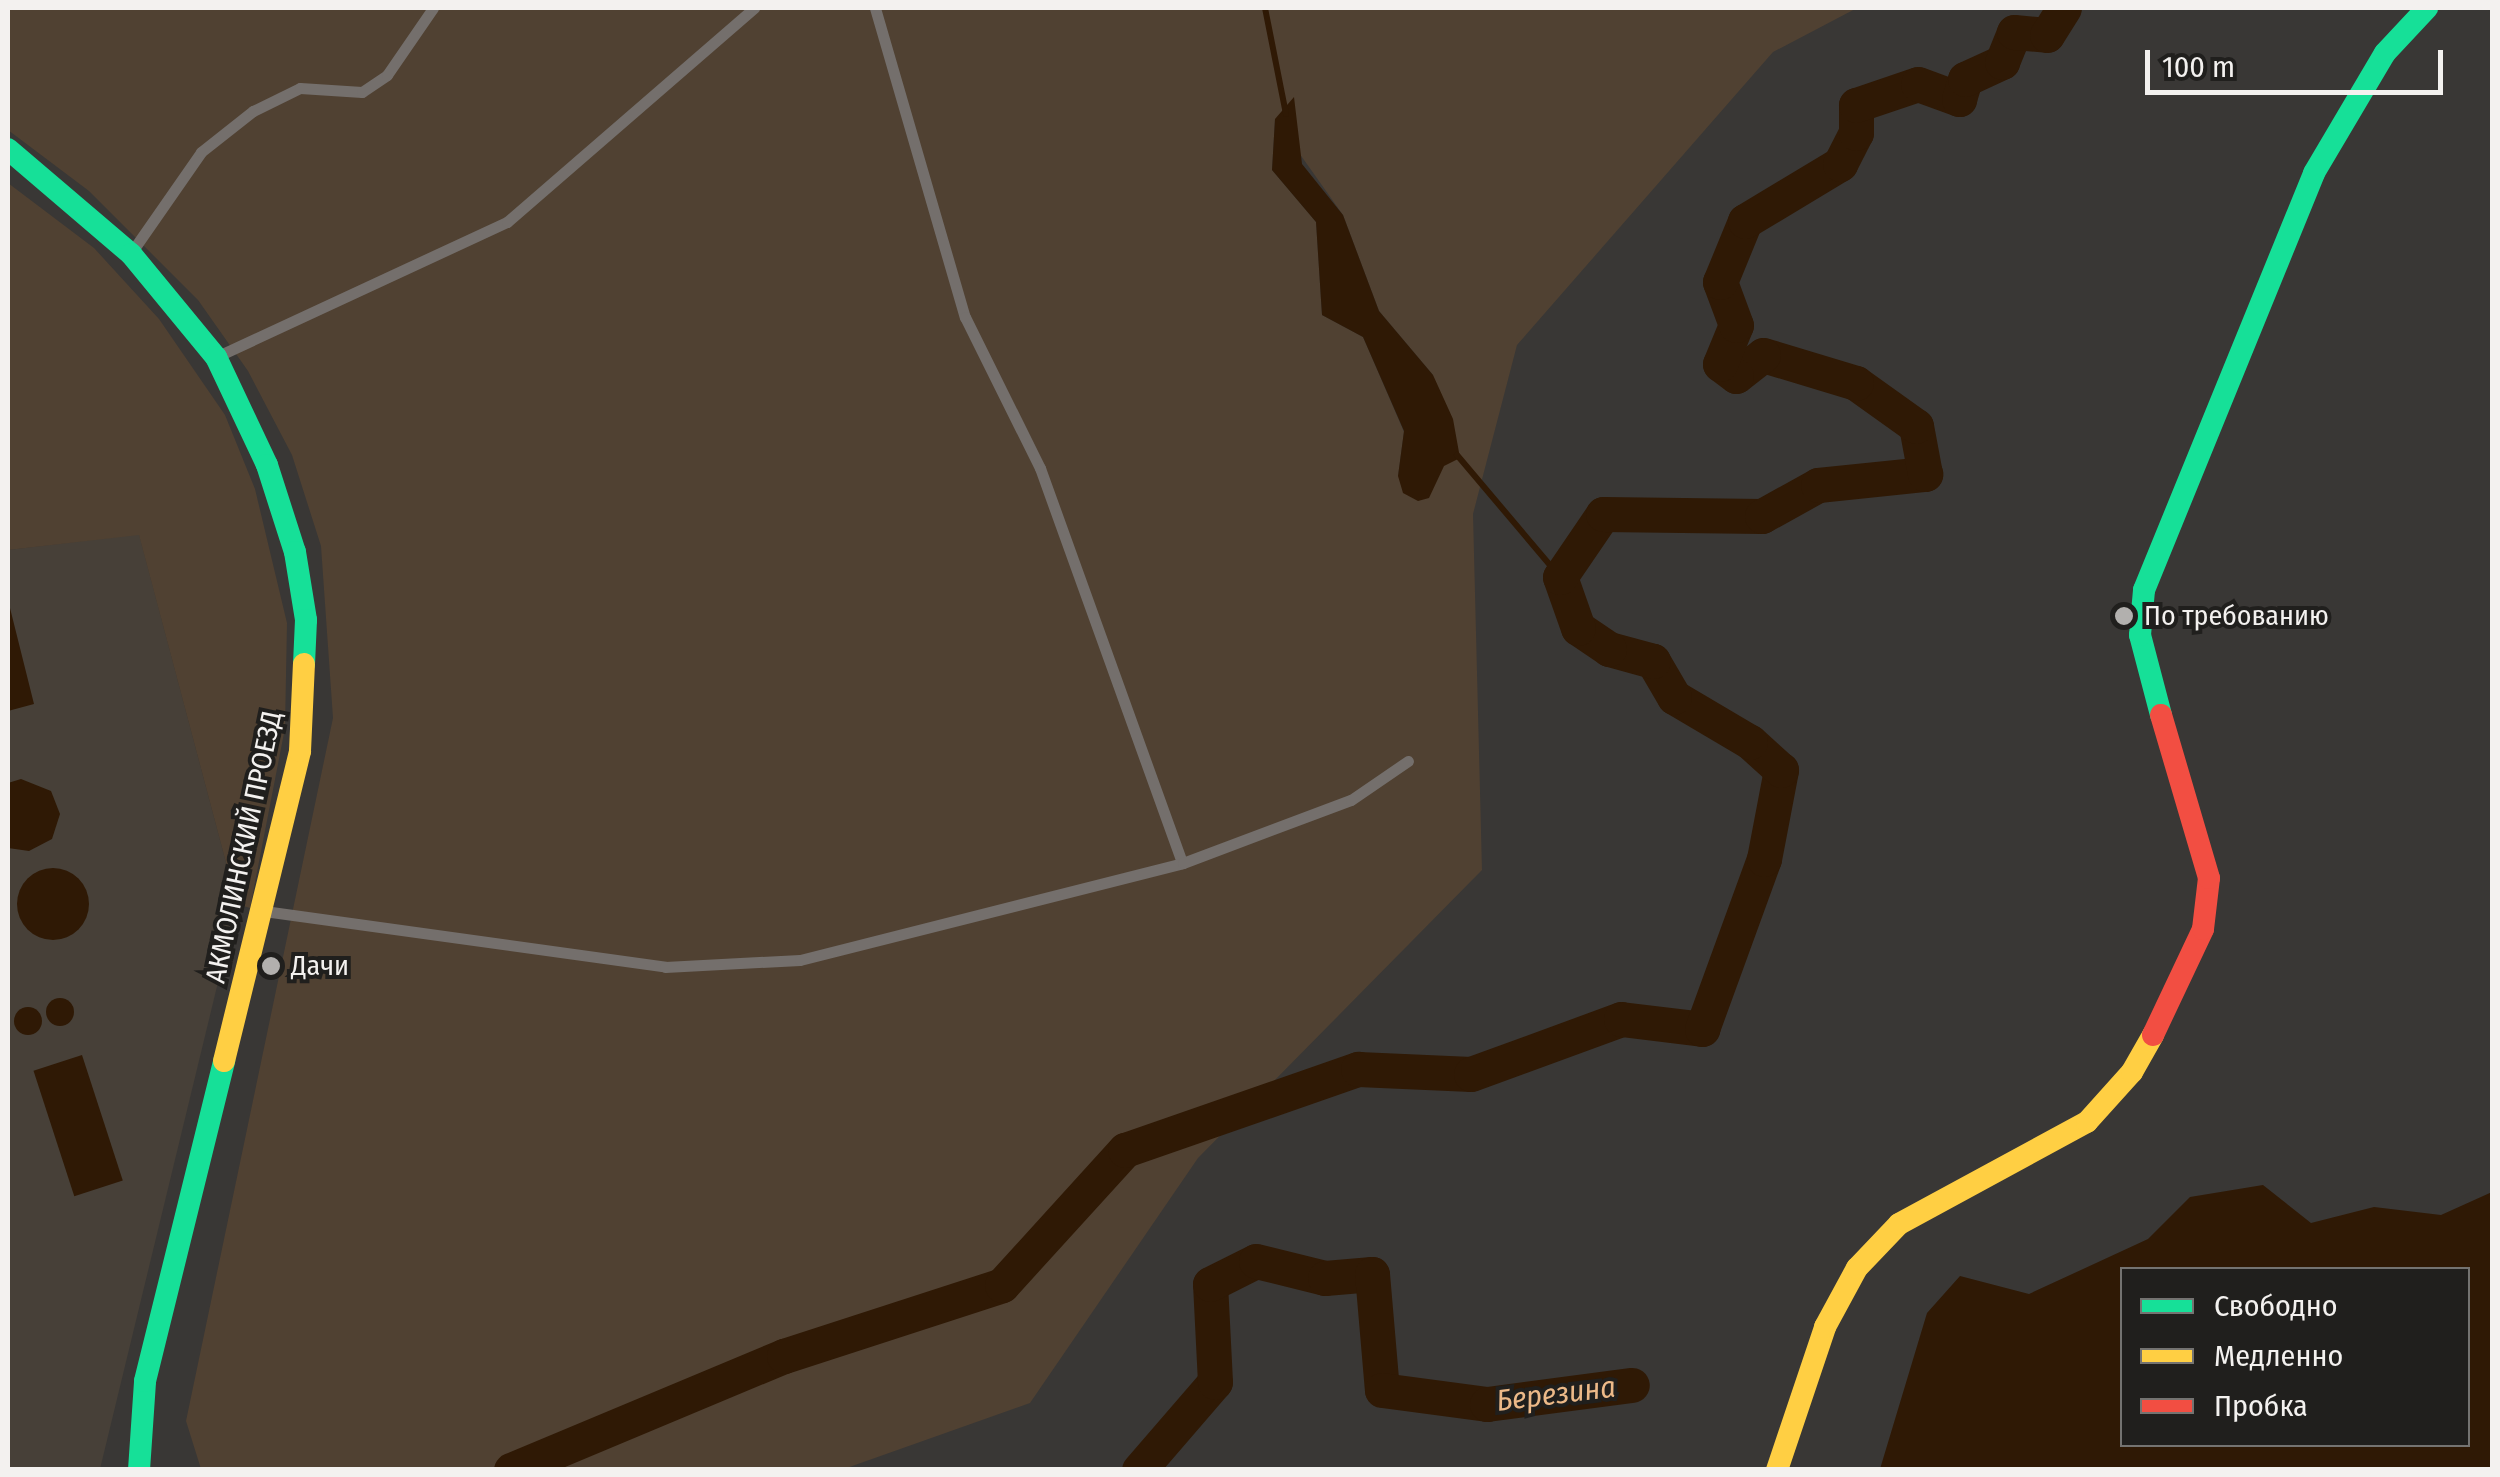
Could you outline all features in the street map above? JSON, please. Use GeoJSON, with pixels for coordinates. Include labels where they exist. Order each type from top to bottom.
{"type":"FeatureCollection","features":[{"type":"Feature","properties":{"kind":"street"},"geometry":{"type":"LineString","coordinates":[[1777,1470],[1825,1327],[1857,1268],[1900,1224],[2087,1122],[2132,1072],[2175,1000],[2203,928],[2209,878],[2146,665],[2140,635],[2144,590],[2314,173],[2385,53],[2427,8]]}},
{"type":"Feature","properties":{"kind":"street","name":"АКМОЛИНСКИЙ ПРОЕЗД"},"geometry":{"type":"LineString","coordinates":[[8,149],[131,254],[216,357],[267,465],[295,552],[306,620],[300,751],[264,911],[145,1381],[138,1470]]}},
{"type":"Feature","properties":{"kind":"lane"},"geometry":{"type":"LineString","coordinates":[[131,254],[200,152],[253,111],[300,88],[362,92],[387,75],[433,8]]}},
{"type":"Feature","properties":{"kind":"lane"},"geometry":{"type":"LineString","coordinates":[[216,357],[507,222],[754,8]]}},
{"type":"Feature","properties":{"kind":"lane"},"geometry":{"type":"LineString","coordinates":[[875,8],[966,317],[1040,468],[1182,863]]}},
{"type":"Feature","properties":{"kind":"lane"},"geometry":{"type":"LineString","coordinates":[[264,911],[664,967],[800,960],[1182,863],[1350,800],[1408,761]]}},
{"type":"Feature","properties":{"kind":"shaded area"},"geometry":{"type":"Polygon","coordinates":[[[8,8],[1857,8],[1773,52],[1517,345],[1473,514],[1482,870],[1198,1158],[1030,1403],[841,1470],[201,1469],[186,1421],[333,718],[321,546],[292,455],[248,371],[198,300],[89,191],[8,130],[8,8]],[[1275,119],[1272,170],[1316,222],[1322,315],[1363,337],[1404,432],[1398,476],[1433,375],[1379,311],[1343,215],[1275,119]]]}},
{"type":"Feature","properties":{"kind":"shaded area"},"geometry":{"type":"Polygon","coordinates":[[[1294,97],[1302,164],[1343,215],[1379,311],[1433,375],[1453,419],[1460,458],[1444,466],[1429,498],[1418,501],[1403,493],[1398,476],[1404,431],[1363,337],[1322,315],[1316,222],[1272,170],[1275,119],[1294,97]]]}},
{"type":"Feature","properties":{"kind":"shaded area"},"geometry":{"type":"Polygon","coordinates":[[[8,183],[94,248],[159,319],[225,415],[255,489],[287,623],[285,728],[250,908],[237,904],[139,535],[8,550],[8,183]]]}},
{"type":"Feature","properties":{"kind":"shaded area"},"geometry":{"type":"Polygon","coordinates":[[[139,534],[237,904],[100,1469],[8,1469],[8,550],[139,534]]]}},
{"type":"Feature","properties":{"kind":"shaded area"},"geometry":{"type":"Polygon","coordinates":[[[8,600],[34,704],[8,711],[8,600]]]}},
{"type":"Feature","properties":{"kind":"shaded area"},"geometry":{"type":"Polygon","coordinates":[[[21,779],[51,791],[60,814],[52,839],[29,851],[8,848],[8,783],[21,779]]]}},
{"type":"Feature","properties":{"kind":"shaded area"},"geometry":{"type":"Polygon","coordinates":[[[53,868],[67,870],[79,878],[87,890],[87,918],[79,930],[67,938],[53,940],[39,938],[27,930],[19,918],[17,904],[19,890],[27,878],[39,870],[53,868]]]}},
{"type":"Feature","properties":{"kind":"shaded area"},"geometry":{"type":"Polygon","coordinates":[[[60,998],[70,1002],[74,1012],[70,1022],[60,1026],[50,1022],[46,1012],[50,1002],[60,998]]]}},
{"type":"Feature","properties":{"kind":"shaded area"},"geometry":{"type":"Polygon","coordinates":[[[28,1007],[38,1011],[42,1021],[38,1031],[28,1035],[18,1031],[14,1021],[18,1011],[28,1007]]]}},
{"type":"Feature","properties":{"kind":"shaded area"},"geometry":{"type":"Polygon","coordinates":[[[82,1055],[123,1181],[74,1196],[33,1071],[82,1055]]]}},
{"type":"Feature","properties":{"kind":"shaded area"},"geometry":{"type":"Polygon","coordinates":[[[2263,1185],[2311,1223],[2374,1207],[2441,1215],[2492,1192],[2492,1469],[1880,1469],[1927,1313],[1960,1276],[2029,1294],[2148,1239],[2190,1197],[2263,1185]]]}},
{"type":"Feature","properties":{"kind":"waterway"},"geometry":{"type":"LineString","coordinates":[[1265,8],[1286,114]]}},
{"type":"Feature","properties":{"kind":"waterway"},"geometry":{"type":"LineString","coordinates":[[511,1470],[784,1356],[1002,1285],[1125,1150],[1358,1069],[1471,1074],[1621,1019],[1702,1029],[1764,859],[1781,770],[1750,742],[1674,697],[1653,661],[1609,649],[1578,628],[1560,577],[1603,514],[1762,516],[1818,485],[1925,474],[1916,426],[1856,383],[1763,355],[1736,376],[1720,364],[1736,325],[1720,282],[1745,221],[1840,164],[1856,133],[1856,105],[1918,84],[1959,99],[1965,79],[2002,62],[2014,32],[2047,35],[2064,8]]}},
{"type":"Feature","properties":{"kind":"waterway"},"geometry":{"type":"LineString","coordinates":[[1457,455],[1560,577]]}},
{"type":"Feature","properties":{"kind":"waterway","name":"Березина"},"geometry":{"type":"LineString","coordinates":[[1139,1470],[1215,1382],[1210,1284],[1256,1261],[1325,1278],[1372,1274],[1382,1390],[1487,1404],[1632,1385]]}},
{"type":"Feature","properties":{"kind":"traffic: fast"},"geometry":{"type":"LineString","coordinates":[[2161,715],[2140,635],[2144,590],[2314,173],[2385,53],[2427,8]]}},
{"type":"Feature","properties":{"kind":"traffic: fast"},"geometry":{"type":"LineString","coordinates":[[8,149],[131,254],[216,357],[267,465],[295,552],[306,620],[304,664]]}},
{"type":"Feature","properties":{"kind":"traffic: fast"},"geometry":{"type":"LineString","coordinates":[[139,1470],[145,1381],[224,1061]]}},
{"type":"Feature","properties":{"kind":"traffic: slow"},"geometry":{"type":"LineString","coordinates":[[224,1061],[300,751],[304,664]]}},
{"type":"Feature","properties":{"kind":"traffic: slow"},"geometry":{"type":"LineString","coordinates":[[1777,1470],[1825,1327],[1857,1268],[1899,1224],[2087,1122],[2132,1072],[2153,1035]]}},
{"type":"Feature","properties":{"kind":"traffic: jam"},"geometry":{"type":"LineString","coordinates":[[2153,1035],[2203,929],[2209,878],[2161,715]]}},
{"type":"Feature","properties":{"kind":"place","name":"По требованию"},"geometry":{"type":"Point","coordinates":[2124,616]}},
{"type":"Feature","properties":{"kind":"place","name":"Дачи"},"geometry":{"type":"Point","coordinates":[271,966]}}]}
